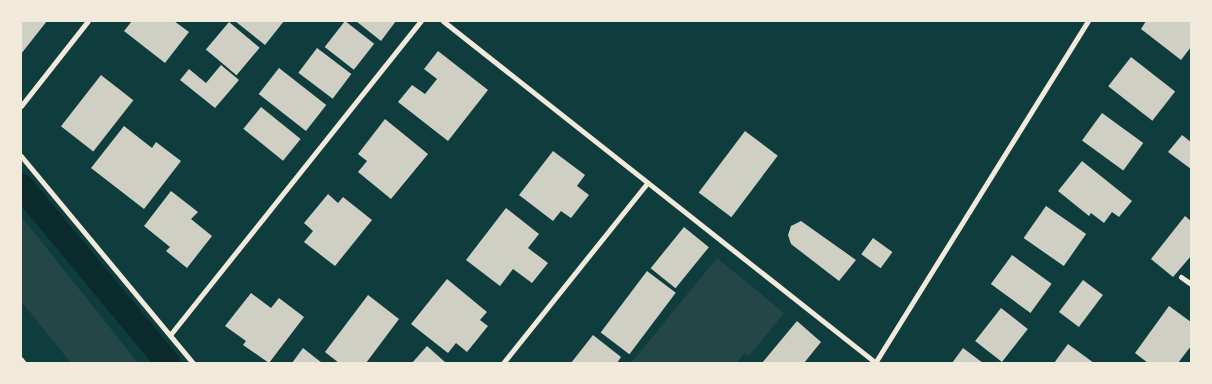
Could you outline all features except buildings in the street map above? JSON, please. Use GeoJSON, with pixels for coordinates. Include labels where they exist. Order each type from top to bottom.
{"type":"FeatureCollection","features":[{"type":"Feature","properties":{"kind":"street"},"geometry":{"type":"LineString","coordinates":[[21,106],[88,21]]}},
{"type":"Feature","properties":{"kind":"street"},"geometry":{"type":"LineString","coordinates":[[170,335],[421,21]]}},
{"type":"Feature","properties":{"kind":"street"},"geometry":{"type":"LineString","coordinates":[[442,21],[876,362],[1088,21]]}},
{"type":"Feature","properties":{"kind":"street"},"geometry":{"type":"LineString","coordinates":[[21,156],[192,363]]}},
{"type":"Feature","properties":{"kind":"street"},"geometry":{"type":"LineString","coordinates":[[503,363],[647,183]]}},
{"type":"Feature","properties":{"kind":"street"},"geometry":{"type":"LineString","coordinates":[[1181,277],[1191,284]]}},
{"type":"Feature","properties":{"kind":"path"},"geometry":{"type":"LineString","coordinates":[[21,358],[26,363]]}},
{"type":"Feature","properties":{"kind":"shaded area"},"geometry":{"type":"Polygon","coordinates":[[[21,216],[138,363],[71,363],[21,301],[21,216]]]}},
{"type":"Feature","properties":{"kind":"shaded area"},"geometry":{"type":"Polygon","coordinates":[[[717,258],[784,313],[749,356],[745,353],[736,363],[631,363],[717,258]]]}},
{"type":"Feature","properties":{"kind":"waterway"},"geometry":{"type":"LineString","coordinates":[[21,186],[168,363]]}}]}
